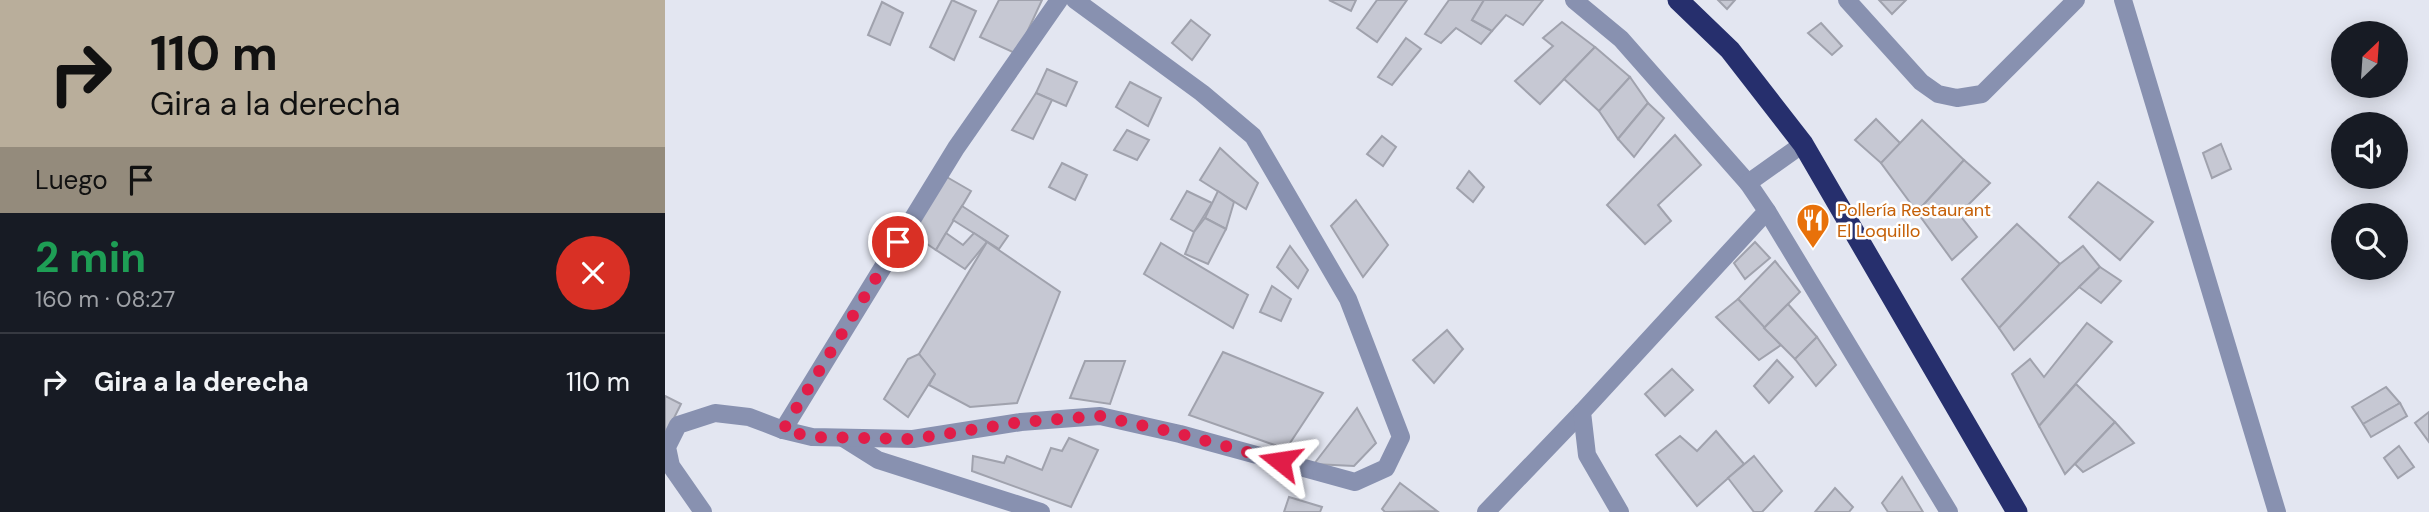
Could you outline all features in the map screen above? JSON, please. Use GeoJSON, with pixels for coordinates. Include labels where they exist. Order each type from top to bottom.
{"type":"FeatureCollection","features":[{"type":"Feature","properties":{"kind":"highway"},"geometry":{"type":"LineString","coordinates":[[1678,0],[1730,50],[1803,144],[2017,512]]}},
{"type":"Feature","properties":{"kind":"street"},"geometry":{"type":"LineString","coordinates":[[783,430],[956,148],[1059,0]]}},
{"type":"Feature","properties":{"kind":"street"},"geometry":{"type":"LineString","coordinates":[[703,512],[668,466],[667,447],[678,425],[715,413],[749,417],[783,430],[812,437],[913,439],[1021,422],[1100,416],[1181,434],[1355,482],[1386,468],[1401,438],[1348,299],[1253,136],[1202,93],[1075,0]]}},
{"type":"Feature","properties":{"kind":"street"},"geometry":{"type":"LineString","coordinates":[[1574,0],[1621,39],[1748,183],[1949,512]]}},
{"type":"Feature","properties":{"kind":"street"},"geometry":{"type":"LineString","coordinates":[[1847,0],[1921,82],[1938,94],[1957,98],[1982,94],[2075,0]]}},
{"type":"Feature","properties":{"kind":"street"},"geometry":{"type":"LineString","coordinates":[[2123,0],[2277,512]]}},
{"type":"Feature","properties":{"kind":"street"},"geometry":{"type":"LineString","coordinates":[[1748,183],[1803,144]]}},
{"type":"Feature","properties":{"kind":"street"},"geometry":{"type":"LineString","coordinates":[[1486,512],[1767,211]]}},
{"type":"Feature","properties":{"kind":"street"},"geometry":{"type":"LineString","coordinates":[[1582,412],[1587,456],[1621,512]]}},
{"type":"Feature","properties":{"kind":"street"},"geometry":{"type":"LineString","coordinates":[[843,438],[878,460],[1041,512]]}},
{"type":"Feature","properties":{"kind":"building"},"geometry":{"type":"Polygon","coordinates":[[[952,0],[976,11],[954,60],[930,47],[952,0]]]}},
{"type":"Feature","properties":{"kind":"building"},"geometry":{"type":"Polygon","coordinates":[[[999,0],[1042,0],[1017,54],[980,37],[999,0]]]}},
{"type":"Feature","properties":{"kind":"building"},"geometry":{"type":"Polygon","coordinates":[[[1329,0],[1356,0],[1351,11],[1329,0]]]}},
{"type":"Feature","properties":{"kind":"building"},"geometry":{"type":"Polygon","coordinates":[[[1377,0],[1407,0],[1377,42],[1357,28],[1377,0]]]}},
{"type":"Feature","properties":{"kind":"building"},"geometry":{"type":"Polygon","coordinates":[[[1449,0],[1484,0],[1472,20],[1492,31],[1481,44],[1456,28],[1441,43],[1425,34],[1449,0]]]}},
{"type":"Feature","properties":{"kind":"building"},"geometry":{"type":"Polygon","coordinates":[[[1484,0],[1543,0],[1523,25],[1506,15],[1492,31],[1472,20],[1484,0]]]}},
{"type":"Feature","properties":{"kind":"building"},"geometry":{"type":"Polygon","coordinates":[[[1718,0],[1735,0],[1727,9],[1718,0]]]}},
{"type":"Feature","properties":{"kind":"building"},"geometry":{"type":"Polygon","coordinates":[[[1879,0],[1906,0],[1892,14],[1879,0]]]}},
{"type":"Feature","properties":{"kind":"building"},"geometry":{"type":"Polygon","coordinates":[[[882,2],[903,13],[890,45],[868,35],[882,2]]]}},
{"type":"Feature","properties":{"kind":"building"},"geometry":{"type":"Polygon","coordinates":[[[1191,20],[1210,35],[1192,60],[1172,43],[1191,20]]]}},
{"type":"Feature","properties":{"kind":"building"},"geometry":{"type":"Polygon","coordinates":[[[1562,22],[1595,47],[1540,104],[1515,81],[1553,46],[1543,38],[1562,22]]]}},
{"type":"Feature","properties":{"kind":"building"},"geometry":{"type":"Polygon","coordinates":[[[1821,23],[1842,46],[1832,55],[1808,33],[1821,23]]]}},
{"type":"Feature","properties":{"kind":"building"},"geometry":{"type":"Polygon","coordinates":[[[1406,38],[1421,49],[1392,85],[1378,77],[1406,38]]]}},
{"type":"Feature","properties":{"kind":"building"},"geometry":{"type":"Polygon","coordinates":[[[1595,47],[1630,77],[1599,111],[1564,79],[1595,47]]]}},
{"type":"Feature","properties":{"kind":"building"},"geometry":{"type":"Polygon","coordinates":[[[1047,69],[1077,82],[1066,106],[1036,93],[1047,69]]]}},
{"type":"Feature","properties":{"kind":"building"},"geometry":{"type":"Polygon","coordinates":[[[1630,77],[1648,103],[1618,139],[1599,111],[1630,77]]]}},
{"type":"Feature","properties":{"kind":"building"},"geometry":{"type":"Polygon","coordinates":[[[1130,82],[1161,98],[1148,126],[1116,107],[1130,82]]]}},
{"type":"Feature","properties":{"kind":"building"},"geometry":{"type":"Polygon","coordinates":[[[1036,93],[1052,100],[1033,139],[1012,130],[1036,93]]]}},
{"type":"Feature","properties":{"kind":"building"},"geometry":{"type":"Polygon","coordinates":[[[1648,103],[1664,118],[1634,157],[1618,139],[1648,103]]]}},
{"type":"Feature","properties":{"kind":"building"},"geometry":{"type":"Polygon","coordinates":[[[1876,119],[1901,144],[1881,163],[1855,140],[1876,119]]]}},
{"type":"Feature","properties":{"kind":"building"},"geometry":{"type":"Polygon","coordinates":[[[1922,120],[1964,160],[1917,212],[1881,163],[1922,120]]]}},
{"type":"Feature","properties":{"kind":"building"},"geometry":{"type":"Polygon","coordinates":[[[1127,130],[1149,140],[1137,160],[1114,150],[1127,130]]]}},
{"type":"Feature","properties":{"kind":"building"},"geometry":{"type":"Polygon","coordinates":[[[1675,135],[1701,165],[1658,205],[1671,221],[1645,244],[1607,205],[1675,135]]]}},
{"type":"Feature","properties":{"kind":"building"},"geometry":{"type":"Polygon","coordinates":[[[1382,136],[1396,147],[1383,166],[1367,154],[1382,136]]]}},
{"type":"Feature","properties":{"kind":"building"},"geometry":{"type":"Polygon","coordinates":[[[2221,144],[2231,169],[2212,178],[2203,153],[2221,144]]]}},
{"type":"Feature","properties":{"kind":"building"},"geometry":{"type":"Polygon","coordinates":[[[1220,148],[1258,183],[1246,209],[1200,180],[1220,148]]]}},
{"type":"Feature","properties":{"kind":"building"},"geometry":{"type":"Polygon","coordinates":[[[1964,160],[1990,183],[1959,214],[1977,237],[1952,260],[1917,212],[1964,160]]]}},
{"type":"Feature","properties":{"kind":"building"},"geometry":{"type":"Polygon","coordinates":[[[1062,163],[1087,175],[1075,200],[1049,187],[1062,163]]]}},
{"type":"Feature","properties":{"kind":"building"},"geometry":{"type":"Polygon","coordinates":[[[1469,171],[1484,187],[1473,202],[1457,188],[1469,171]]]}},
{"type":"Feature","properties":{"kind":"building"},"geometry":{"type":"Polygon","coordinates":[[[945,176],[971,191],[936,250],[911,233],[945,176]]]}},
{"type":"Feature","properties":{"kind":"building"},"geometry":{"type":"Polygon","coordinates":[[[2098,182],[2153,222],[2120,260],[2069,217],[2098,182]]]}},
{"type":"Feature","properties":{"kind":"building"},"geometry":{"type":"Polygon","coordinates":[[[1187,191],[1212,203],[1194,232],[1171,219],[1187,191]]]}},
{"type":"Feature","properties":{"kind":"building"},"geometry":{"type":"Polygon","coordinates":[[[1218,191],[1234,202],[1226,229],[1205,218],[1218,191]]]}},
{"type":"Feature","properties":{"kind":"building"},"geometry":{"type":"Polygon","coordinates":[[[1356,200],[1388,245],[1363,277],[1331,226],[1356,200]]]}},
{"type":"Feature","properties":{"kind":"building"},"geometry":{"type":"Polygon","coordinates":[[[962,206],[1008,236],[999,249],[953,220],[962,206]]]}},
{"type":"Feature","properties":{"kind":"building"},"geometry":{"type":"Polygon","coordinates":[[[1205,218],[1226,229],[1208,264],[1185,254],[1194,232],[1205,218]]]}},
{"type":"Feature","properties":{"kind":"building"},"geometry":{"type":"Polygon","coordinates":[[[2017,224],[2060,264],[1999,328],[1962,279],[2017,224]]]}},
{"type":"Feature","properties":{"kind":"building"},"geometry":{"type":"Polygon","coordinates":[[[946,233],[963,245],[974,233],[987,242],[965,269],[936,250],[946,233]]]}},
{"type":"Feature","properties":{"kind":"building"},"geometry":{"type":"Polygon","coordinates":[[[987,242],[1060,292],[1017,403],[970,407],[929,385],[935,374],[919,354],[987,242]]]}},
{"type":"Feature","properties":{"kind":"building"},"geometry":{"type":"Polygon","coordinates":[[[1755,242],[1770,258],[1745,279],[1734,263],[1755,242]]]}},
{"type":"Feature","properties":{"kind":"building"},"geometry":{"type":"Polygon","coordinates":[[[1161,243],[1248,295],[1233,328],[1144,274],[1161,243]]]}},
{"type":"Feature","properties":{"kind":"building"},"geometry":{"type":"Polygon","coordinates":[[[1290,246],[1308,270],[1298,288],[1277,267],[1290,246]]]}},
{"type":"Feature","properties":{"kind":"building"},"geometry":{"type":"Polygon","coordinates":[[[2083,246],[2100,267],[2014,350],[1999,328],[2060,264],[2083,246]]]}},
{"type":"Feature","properties":{"kind":"building"},"geometry":{"type":"Polygon","coordinates":[[[1775,261],[1800,292],[1764,328],[1738,299],[1775,261]]]}},
{"type":"Feature","properties":{"kind":"building"},"geometry":{"type":"Polygon","coordinates":[[[2100,267],[2121,281],[2101,303],[2079,287],[2100,267]]]}},
{"type":"Feature","properties":{"kind":"building"},"geometry":{"type":"Polygon","coordinates":[[[1272,286],[1291,299],[1281,321],[1260,312],[1272,286]]]}},
{"type":"Feature","properties":{"kind":"building"},"geometry":{"type":"Polygon","coordinates":[[[1738,299],[1781,345],[1759,360],[1716,317],[1738,299]]]}},
{"type":"Feature","properties":{"kind":"building"},"geometry":{"type":"Polygon","coordinates":[[[1788,304],[1817,337],[1795,359],[1764,328],[1788,304]]]}},
{"type":"Feature","properties":{"kind":"building"},"geometry":{"type":"Polygon","coordinates":[[[2087,323],[2112,342],[2039,426],[2012,374],[2030,359],[2044,377],[2087,323]]]}},
{"type":"Feature","properties":{"kind":"building"},"geometry":{"type":"Polygon","coordinates":[[[1447,330],[1463,349],[1434,383],[1413,360],[1447,330]]]}},
{"type":"Feature","properties":{"kind":"building"},"geometry":{"type":"Polygon","coordinates":[[[1817,337],[1836,365],[1816,386],[1795,359],[1817,337]]]}},
{"type":"Feature","properties":{"kind":"building"},"geometry":{"type":"Polygon","coordinates":[[[1223,352],[1323,393],[1286,449],[1189,415],[1223,352]]]}},
{"type":"Feature","properties":{"kind":"building"},"geometry":{"type":"Polygon","coordinates":[[[919,354],[935,374],[908,417],[884,399],[908,359],[919,354]]]}},
{"type":"Feature","properties":{"kind":"building"},"geometry":{"type":"Polygon","coordinates":[[[1777,360],[1793,377],[1769,403],[1754,386],[1777,360]]]}},
{"type":"Feature","properties":{"kind":"building"},"geometry":{"type":"Polygon","coordinates":[[[1085,361],[1125,361],[1110,404],[1070,398],[1085,361]]]}},
{"type":"Feature","properties":{"kind":"building"},"geometry":{"type":"Polygon","coordinates":[[[1672,369],[1693,390],[1665,416],[1645,394],[1672,369]]]}},
{"type":"Feature","properties":{"kind":"building"},"geometry":{"type":"Polygon","coordinates":[[[2076,384],[2115,422],[2065,474],[2039,426],[2076,384]]]}},
{"type":"Feature","properties":{"kind":"building"},"geometry":{"type":"Polygon","coordinates":[[[2386,387],[2400,403],[2363,424],[2352,407],[2386,387]]]}},
{"type":"Feature","properties":{"kind":"building"},"geometry":{"type":"Polygon","coordinates":[[[665,396],[681,404],[665,436],[665,396]]]}},
{"type":"Feature","properties":{"kind":"building"},"geometry":{"type":"Polygon","coordinates":[[[2400,403],[2407,416],[2371,437],[2363,424],[2400,403]]]}},
{"type":"Feature","properties":{"kind":"building"},"geometry":{"type":"Polygon","coordinates":[[[1357,408],[1376,443],[1354,466],[1314,464],[1357,408]]]}},
{"type":"Feature","properties":{"kind":"building"},"geometry":{"type":"Polygon","coordinates":[[[2429,412],[2429,442],[2415,423],[2429,412]]]}},
{"type":"Feature","properties":{"kind":"building"},"geometry":{"type":"Polygon","coordinates":[[[2115,422],[2134,443],[2083,472],[2075,464],[2115,422]]]}},
{"type":"Feature","properties":{"kind":"building"},"geometry":{"type":"Polygon","coordinates":[[[1716,431],[1744,464],[1697,506],[1656,455],[1680,436],[1697,451],[1716,431]]]}},
{"type":"Feature","properties":{"kind":"building"},"geometry":{"type":"Polygon","coordinates":[[[1069,438],[1098,450],[1071,507],[972,471],[973,456],[1004,463],[1007,456],[1042,470],[1051,448],[1062,451],[1069,438]]]}},
{"type":"Feature","properties":{"kind":"building"},"geometry":{"type":"Polygon","coordinates":[[[2399,446],[2414,467],[2398,478],[2384,458],[2399,446]]]}},
{"type":"Feature","properties":{"kind":"building"},"geometry":{"type":"Polygon","coordinates":[[[1754,456],[1782,491],[1762,512],[1754,512],[1728,478],[1754,456]]]}},
{"type":"Feature","properties":{"kind":"building"},"geometry":{"type":"Polygon","coordinates":[[[1902,477],[1923,512],[1888,512],[1882,503],[1902,477]]]}},
{"type":"Feature","properties":{"kind":"building"},"geometry":{"type":"Polygon","coordinates":[[[1400,483],[1437,511],[1385,512],[1382,509],[1400,483]]]}},
{"type":"Feature","properties":{"kind":"building"},"geometry":{"type":"Polygon","coordinates":[[[1835,488],[1853,507],[1849,512],[1815,512],[1835,488]]]}},
{"type":"Feature","properties":{"kind":"building"},"geometry":{"type":"Polygon","coordinates":[[[1289,497],[1322,507],[1320,512],[1284,512],[1289,497]]]}},
{"type":"Feature","properties":{"kind":"place","name":"Pollería Restaurant El Loquillo"},"geometry":{"type":"Point","coordinates":[1813,250]}},
{"type":"Feature","properties":{"kind":"route"},"geometry":{"type":"LineString","coordinates":[[898,242],[783,430],[812,437],[913,439],[1021,422],[1100,416],[1181,434],[1280,461]]}}]}
